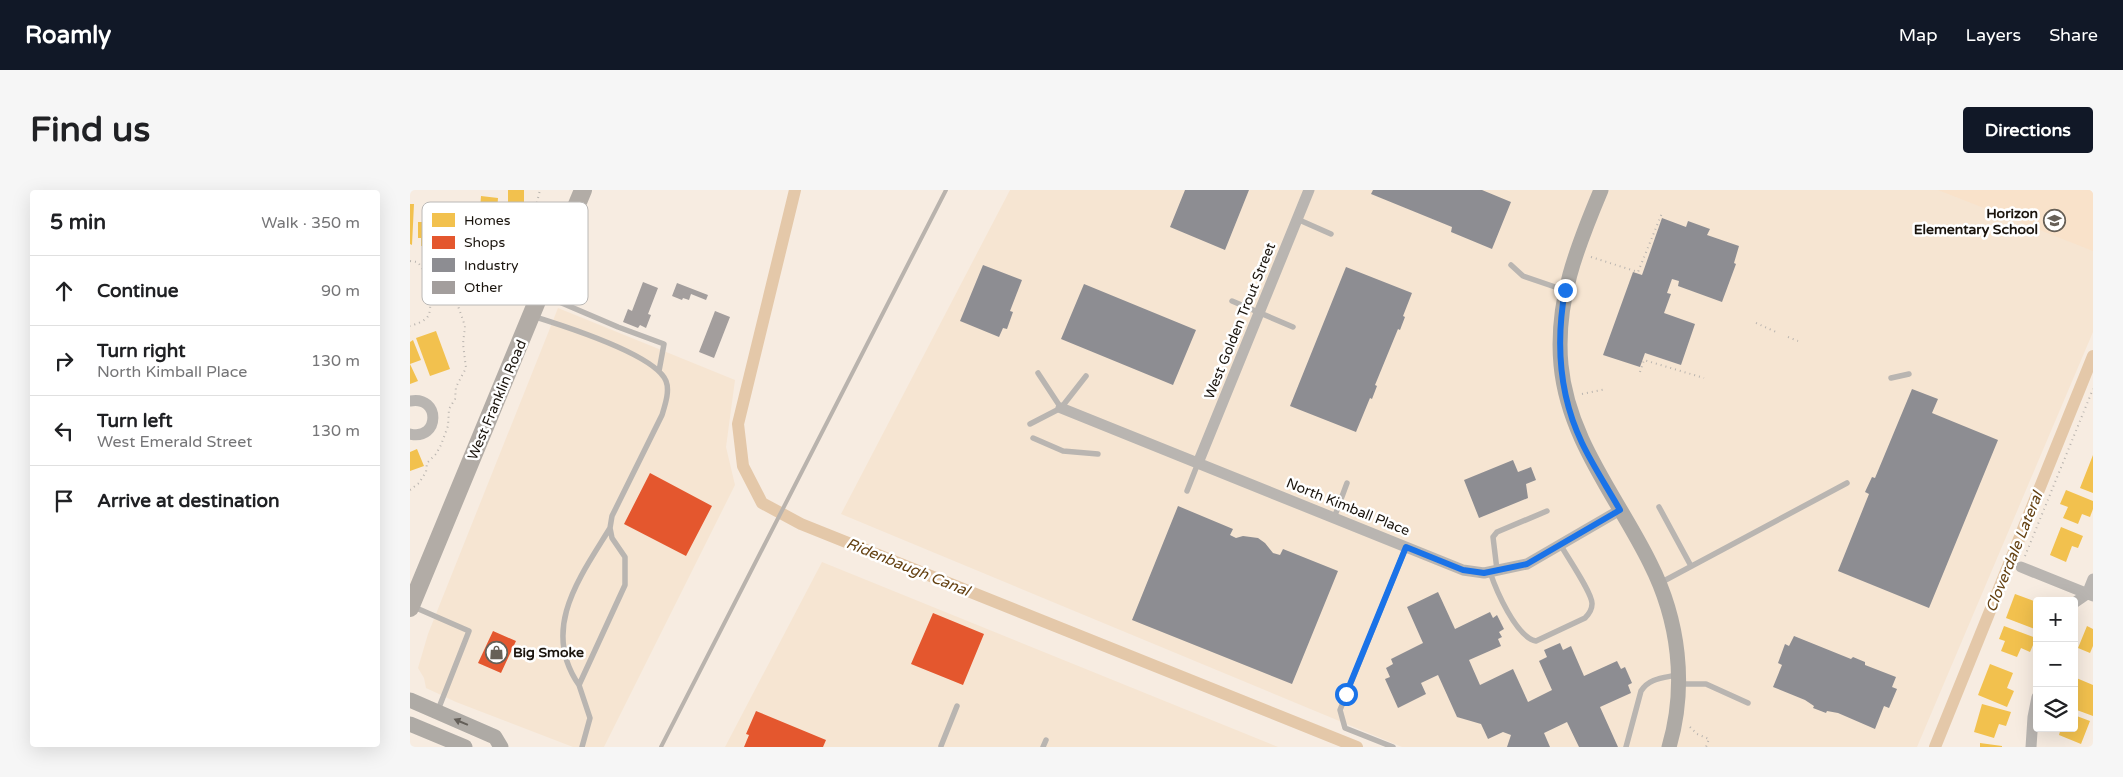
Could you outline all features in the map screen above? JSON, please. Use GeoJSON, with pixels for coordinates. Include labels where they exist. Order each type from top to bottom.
{"type":"FeatureCollection","features":[{"type":"Feature","properties":{"kind":"main road","name":"West Franklin Road"},"geometry":{"type":"LineString","coordinates":[[578,202],[583,190]]}},
{"type":"Feature","properties":{"kind":"main road"},"geometry":{"type":"LineString","coordinates":[[1601,190],[1579,243],[1565,290],[1560,333],[1561,365],[1565,392],[1582,441],[1660,583],[1672,620],[1679,680],[1678,707],[1669,747]]}},
{"type":"Feature","properties":{"kind":"main road","name":"West Franklin Road"},"geometry":{"type":"LineString","coordinates":[[411,607],[536,305]]}},
{"type":"Feature","properties":{"kind":"main road"},"geometry":{"type":"LineString","coordinates":[[410,700],[495,737],[502,747]]}},
{"type":"Feature","properties":{"kind":"main road"},"geometry":{"type":"LineString","coordinates":[[410,724],[465,747]]}},
{"type":"Feature","properties":{"kind":"street","name":"West Golden Trout Street"},"geometry":{"type":"LineString","coordinates":[[1198,463],[1309,190]]}},
{"type":"Feature","properties":{"kind":"street"},"geometry":{"type":"LineString","coordinates":[[410,402],[417,400],[427,404],[431,409],[433,420],[428,430],[423,433],[410,434]]}},
{"type":"Feature","properties":{"kind":"street","name":"North Kimball Place"},"geometry":{"type":"LineString","coordinates":[[1061,408],[1463,570],[1484,573],[1527,564],[1620,510]]}},
{"type":"Feature","properties":{"kind":"street"},"geometry":{"type":"LineString","coordinates":[[2023,562],[2090,595]]}},
{"type":"Feature","properties":{"kind":"street"},"geometry":{"type":"LineString","coordinates":[[2090,595],[2093,579]]}},
{"type":"Feature","properties":{"kind":"street"},"geometry":{"type":"LineString","coordinates":[[2078,601],[2090,595]]}},
{"type":"Feature","properties":{"kind":"street"},"geometry":{"type":"LineString","coordinates":[[2031,747],[2033,717]]}},
{"type":"Feature","properties":{"kind":"lane"},"geometry":{"type":"LineString","coordinates":[[1297,220],[1331,234]]}},
{"type":"Feature","properties":{"kind":"lane"},"geometry":{"type":"LineString","coordinates":[[1511,265],[1523,276],[1565,290]]}},
{"type":"Feature","properties":{"kind":"lane"},"geometry":{"type":"LineString","coordinates":[[1232,301],[1293,327]]}},
{"type":"Feature","properties":{"kind":"lane"},"geometry":{"type":"LineString","coordinates":[[567,305],[664,344],[659,370]]}},
{"type":"Feature","properties":{"kind":"lane"},"geometry":{"type":"LineString","coordinates":[[532,316],[624,350],[659,370],[667,382],[667,398],[662,415],[612,516],[610,528],[612,538],[625,557],[625,585],[579,685]]}},
{"type":"Feature","properties":{"kind":"lane"},"geometry":{"type":"LineString","coordinates":[[1038,373],[1061,408]]}},
{"type":"Feature","properties":{"kind":"lane"},"geometry":{"type":"LineString","coordinates":[[1891,378],[1909,374]]}},
{"type":"Feature","properties":{"kind":"lane"},"geometry":{"type":"LineString","coordinates":[[1030,424],[1061,408],[1086,376]]}},
{"type":"Feature","properties":{"kind":"lane"},"geometry":{"type":"LineString","coordinates":[[1033,438],[1063,452],[1098,454]]}},
{"type":"Feature","properties":{"kind":"lane"},"geometry":{"type":"LineString","coordinates":[[1187,491],[1198,463]]}},
{"type":"Feature","properties":{"kind":"lane"},"geometry":{"type":"LineString","coordinates":[[1334,518],[1347,483]]}},
{"type":"Feature","properties":{"kind":"lane"},"geometry":{"type":"LineString","coordinates":[[1660,583],[1847,483]]}},
{"type":"Feature","properties":{"kind":"lane"},"geometry":{"type":"LineString","coordinates":[[1659,507],[1691,566]]}},
{"type":"Feature","properties":{"kind":"lane"},"geometry":{"type":"LineString","coordinates":[[1546,511],[1497,532],[1494,537],[1496,588],[1524,635],[1536,641],[1544,639],[1585,618],[1592,604],[1590,594],[1560,544]]}},
{"type":"Feature","properties":{"kind":"lane"},"geometry":{"type":"LineString","coordinates":[[582,747],[590,718],[579,685],[570,672],[563,650],[564,622],[569,600],[580,575],[610,528]]}},
{"type":"Feature","properties":{"kind":"lane"},"geometry":{"type":"LineString","coordinates":[[1393,747],[1345,728],[1340,710],[1406,547]]}},
{"type":"Feature","properties":{"kind":"lane"},"geometry":{"type":"LineString","coordinates":[[411,607],[469,631],[438,712]]}},
{"type":"Feature","properties":{"kind":"lane"},"geometry":{"type":"LineString","coordinates":[[1626,747],[1636,705],[1645,685],[1655,679],[1706,684],[1748,703]]}},
{"type":"Feature","properties":{"kind":"lane"},"geometry":{"type":"LineString","coordinates":[[941,746],[957,706]]}},
{"type":"Feature","properties":{"kind":"lane"},"geometry":{"type":"LineString","coordinates":[[1043,747],[1046,740]]}},
{"type":"Feature","properties":{"kind":"path"},"geometry":{"type":"LineString","coordinates":[[1591,257],[1638,272],[1662,213]]}},
{"type":"Feature","properties":{"kind":"path"},"geometry":{"type":"LineString","coordinates":[[410,261],[417,262],[422,266]]}},
{"type":"Feature","properties":{"kind":"path"},"geometry":{"type":"LineString","coordinates":[[410,326],[426,319],[430,313],[429,305]]}},
{"type":"Feature","properties":{"kind":"path"},"geometry":{"type":"LineString","coordinates":[[410,490],[419,483],[426,472],[427,463],[436,454],[441,445],[448,426],[448,409],[455,399],[456,387],[466,368],[463,344],[465,326],[458,305]]}},
{"type":"Feature","properties":{"kind":"path"},"geometry":{"type":"LineString","coordinates":[[1756,324],[1776,332]]}},
{"type":"Feature","properties":{"kind":"path"},"geometry":{"type":"LineString","coordinates":[[1788,337],[1798,341]]}},
{"type":"Feature","properties":{"kind":"path"},"geometry":{"type":"LineString","coordinates":[[1640,372],[1644,360],[1704,378]]}},
{"type":"Feature","properties":{"kind":"path"},"geometry":{"type":"LineString","coordinates":[[1582,394],[1606,389]]}},
{"type":"Feature","properties":{"kind":"path"},"geometry":{"type":"LineString","coordinates":[[2023,562],[2093,389]]}},
{"type":"Feature","properties":{"kind":"path"},"geometry":{"type":"LineString","coordinates":[[1690,727],[1697,734],[1709,740],[1706,747]]}},
{"type":"Feature","properties":{"kind":"shaded area"},"geometry":{"type":"Polygon","coordinates":[[[1010,190],[2093,190],[2093,332],[1917,747],[1402,747],[841,514],[1010,190]]]}},
{"type":"Feature","properties":{"kind":"shaded area","name":"Horizon Elementary School"},"geometry":{"type":"Polygon","coordinates":[[[1938,190],[2093,190],[2093,251],[1938,190]]]}},
{"type":"Feature","properties":{"kind":"shaded area"},"geometry":{"type":"Polygon","coordinates":[[[558,308],[735,380],[726,447],[735,485],[604,747],[573,747],[456,702],[426,688],[424,678],[418,668],[428,634],[558,308]]]}},
{"type":"Feature","properties":{"kind":"shaded area"},"geometry":{"type":"Polygon","coordinates":[[[822,562],[1278,747],[725,747],[822,562]]]}},
{"type":"Feature","properties":{"kind":"building: Homes"},"geometry":{"type":"Polygon","coordinates":[[[508,190],[524,190],[524,202],[508,202],[508,190]]]}},
{"type":"Feature","properties":{"kind":"building: Homes"},"geometry":{"type":"Polygon","coordinates":[[[481,196],[498,198],[498,202],[481,202],[481,196]]]}},
{"type":"Feature","properties":{"kind":"building: Homes"},"geometry":{"type":"Polygon","coordinates":[[[410,204],[414,204],[412,245],[410,244],[410,204]]]}},
{"type":"Feature","properties":{"kind":"building: Homes"},"geometry":{"type":"Polygon","coordinates":[[[418,222],[422,222],[422,246],[421,238],[418,238],[418,222]]]}},
{"type":"Feature","properties":{"kind":"building: Homes"},"geometry":{"type":"Polygon","coordinates":[[[436,331],[450,369],[430,376],[416,338],[436,331]]]}},
{"type":"Feature","properties":{"kind":"building: Homes"},"geometry":{"type":"Polygon","coordinates":[[[413,340],[421,360],[410,364],[410,342],[413,340]]]}},
{"type":"Feature","properties":{"kind":"building: Homes"},"geometry":{"type":"Polygon","coordinates":[[[410,364],[418,381],[410,384],[410,364]]]}},
{"type":"Feature","properties":{"kind":"building: Homes"},"geometry":{"type":"Polygon","coordinates":[[[417,449],[424,466],[410,471],[410,452],[417,449]]]}},
{"type":"Feature","properties":{"kind":"building: Homes"},"geometry":{"type":"Polygon","coordinates":[[[2093,455],[2093,493],[2080,488],[2093,455]]]}},
{"type":"Feature","properties":{"kind":"building: Homes"},"geometry":{"type":"Polygon","coordinates":[[[2066,490],[2093,501],[2090,517],[2082,514],[2078,524],[2063,518],[2068,507],[2060,504],[2066,490]]]}},
{"type":"Feature","properties":{"kind":"building: Homes"},"geometry":{"type":"Polygon","coordinates":[[[2061,527],[2083,536],[2078,548],[2072,546],[2066,562],[2050,555],[2061,527]]]}},
{"type":"Feature","properties":{"kind":"building: Homes"},"geometry":{"type":"Polygon","coordinates":[[[2015,594],[2033,601],[2033,628],[2006,618],[2015,594]]]}},
{"type":"Feature","properties":{"kind":"building: Homes"},"geometry":{"type":"Polygon","coordinates":[[[2004,626],[2033,637],[2033,645],[2030,652],[2021,648],[2017,657],[2001,651],[2005,641],[1999,639],[2004,626]]]}},
{"type":"Feature","properties":{"kind":"building: Homes"},"geometry":{"type":"Polygon","coordinates":[[[2087,626],[2093,629],[2093,646],[2090,653],[2078,648],[2087,626]]]}},
{"type":"Feature","properties":{"kind":"building: Homes"},"geometry":{"type":"Polygon","coordinates":[[[1990,664],[2013,673],[2007,688],[2014,691],[2007,707],[1978,695],[1990,664]]]}},
{"type":"Feature","properties":{"kind":"building: Homes"},"geometry":{"type":"Polygon","coordinates":[[[2078,679],[2093,685],[2093,716],[2078,710],[2078,679]]]}},
{"type":"Feature","properties":{"kind":"building: Homes"},"geometry":{"type":"Polygon","coordinates":[[[1982,704],[2011,712],[2006,726],[1999,724],[1994,738],[1974,732],[1982,704]]]}},
{"type":"Feature","properties":{"kind":"building: Homes"},"geometry":{"type":"Polygon","coordinates":[[[2078,716],[2090,721],[2081,744],[2059,735],[2060,732],[2078,732],[2078,716]]]}},
{"type":"Feature","properties":{"kind":"building: Homes"},"geometry":{"type":"Polygon","coordinates":[[[1980,743],[2002,746],[2002,747],[1980,747],[1980,743]]]}},
{"type":"Feature","properties":{"kind":"building: Shops"},"geometry":{"type":"Polygon","coordinates":[[[650,473],[712,506],[686,556],[624,524],[650,473]]]}},
{"type":"Feature","properties":{"kind":"building: Shops"},"geometry":{"type":"Polygon","coordinates":[[[933,613],[984,634],[963,685],[911,664],[933,613]]]}},
{"type":"Feature","properties":{"kind":"building: Shops","name":"Big Smoke"},"geometry":{"type":"Polygon","coordinates":[[[493,631],[516,641],[501,673],[478,663],[493,631]]]}},
{"type":"Feature","properties":{"kind":"building: Shops"},"geometry":{"type":"Polygon","coordinates":[[[756,711],[826,740],[823,747],[744,747],[749,735],[746,734],[756,711]]]}},
{"type":"Feature","properties":{"kind":"building: Industry"},"geometry":{"type":"Polygon","coordinates":[[[1185,190],[1249,190],[1225,250],[1170,227],[1185,190]]]}},
{"type":"Feature","properties":{"kind":"building: Industry"},"geometry":{"type":"Polygon","coordinates":[[[1373,190],[1482,190],[1511,202],[1492,249],[1451,232],[1452,227],[1371,194],[1373,190]]]}},
{"type":"Feature","properties":{"kind":"building: Industry"},"geometry":{"type":"Polygon","coordinates":[[[1662,218],[1686,227],[1688,221],[1710,229],[1707,235],[1739,246],[1734,263],[1736,264],[1722,302],[1678,286],[1679,281],[1672,279],[1667,293],[1671,294],[1664,313],[1695,324],[1681,365],[1645,353],[1640,367],[1603,355],[1633,272],[1642,275],[1662,218]]]}},
{"type":"Feature","properties":{"kind":"building: Industry"},"geometry":{"type":"Polygon","coordinates":[[[983,265],[1022,280],[1010,311],[1013,312],[1007,329],[1003,328],[999,337],[960,321],[983,265]]]}},
{"type":"Feature","properties":{"kind":"building: Industry"},"geometry":{"type":"Polygon","coordinates":[[[1346,267],[1412,293],[1400,330],[1398,329],[1375,385],[1377,386],[1372,399],[1370,398],[1356,432],[1290,406],[1346,267]]]}},
{"type":"Feature","properties":{"kind":"building: Industry"},"geometry":{"type":"Polygon","coordinates":[[[1084,284],[1196,330],[1173,385],[1061,339],[1084,284]]]}},
{"type":"Feature","properties":{"kind":"building: Industry"},"geometry":{"type":"Polygon","coordinates":[[[1912,389],[1938,399],[1932,413],[1998,440],[1929,608],[1838,571],[1869,494],[1865,492],[1872,477],[1875,478],[1912,389]]]}},
{"type":"Feature","properties":{"kind":"building: Industry"},"geometry":{"type":"Polygon","coordinates":[[[1513,460],[1518,472],[1531,467],[1536,480],[1526,484],[1528,498],[1479,518],[1464,480],[1513,460]]]}},
{"type":"Feature","properties":{"kind":"building: Industry"},"geometry":{"type":"Polygon","coordinates":[[[1178,506],[1233,529],[1230,535],[1236,538],[1243,536],[1258,538],[1273,553],[1280,555],[1283,549],[1338,571],[1292,684],[1132,620],[1178,506]]]}},
{"type":"Feature","properties":{"kind":"building: Industry"},"geometry":{"type":"Polygon","coordinates":[[[1438,592],[1455,629],[1490,612],[1493,618],[1497,615],[1504,629],[1499,632],[1502,637],[1498,639],[1501,646],[1469,660],[1480,685],[1513,669],[1528,702],[1552,690],[1539,661],[1547,657],[1544,650],[1560,643],[1563,650],[1571,646],[1584,676],[1617,661],[1621,669],[1625,667],[1632,683],[1628,685],[1631,693],[1600,707],[1618,747],[1579,747],[1567,722],[1544,733],[1550,747],[1507,747],[1511,735],[1503,732],[1488,739],[1481,724],[1457,717],[1438,675],[1421,683],[1426,694],[1398,708],[1385,679],[1390,677],[1386,668],[1393,664],[1391,659],[1423,643],[1407,607],[1438,592]]]}},
{"type":"Feature","properties":{"kind":"building: Industry"},"geometry":{"type":"Polygon","coordinates":[[[1794,636],[1851,659],[1853,657],[1865,662],[1865,665],[1896,677],[1892,687],[1897,689],[1889,708],[1884,706],[1875,729],[1838,713],[1827,711],[1826,713],[1813,708],[1814,706],[1805,700],[1773,687],[1782,665],[1778,663],[1785,644],[1789,646],[1794,636]]]}},
{"type":"Feature","properties":{"kind":"building: Other"},"geometry":{"type":"Polygon","coordinates":[[[643,282],[658,288],[648,314],[651,315],[646,328],[640,325],[638,328],[623,322],[628,309],[632,311],[643,282]]]}},
{"type":"Feature","properties":{"kind":"building: Other"},"geometry":{"type":"Polygon","coordinates":[[[677,283],[708,295],[706,300],[691,294],[689,300],[683,298],[682,300],[672,296],[677,283]]]}},
{"type":"Feature","properties":{"kind":"building: Other"},"geometry":{"type":"Polygon","coordinates":[[[715,311],[730,317],[714,358],[699,352],[715,311]]]}},
{"type":"Feature","properties":{"kind":"waterway","name":"Ridenbaugh Canal"},"geometry":{"type":"LineString","coordinates":[[795,190],[738,424],[743,466],[762,503],[801,524],[1357,747]]}},
{"type":"Feature","properties":{"kind":"waterway","name":"Cloverdale Lateral"},"geometry":{"type":"LineString","coordinates":[[1935,747],[2093,356]]}},
{"type":"Feature","properties":{"kind":"railway"},"geometry":{"type":"LineString","coordinates":[[661,747],[946,190]]}},
{"type":"Feature","properties":{"kind":"place","name":"Horizon Elementary School"},"geometry":{"type":"Point","coordinates":[2054,221]}},
{"type":"Feature","properties":{"kind":"place","name":"Big Smoke"},"geometry":{"type":"Point","coordinates":[497,652]}},
{"type":"Feature","properties":{"kind":"route"},"geometry":{"type":"LineString","coordinates":[[1346,694],[1406,547],[1463,570],[1484,573],[1527,564],[1620,510],[1582,441],[1565,392],[1561,365],[1560,333],[1565,290]]}}]}
